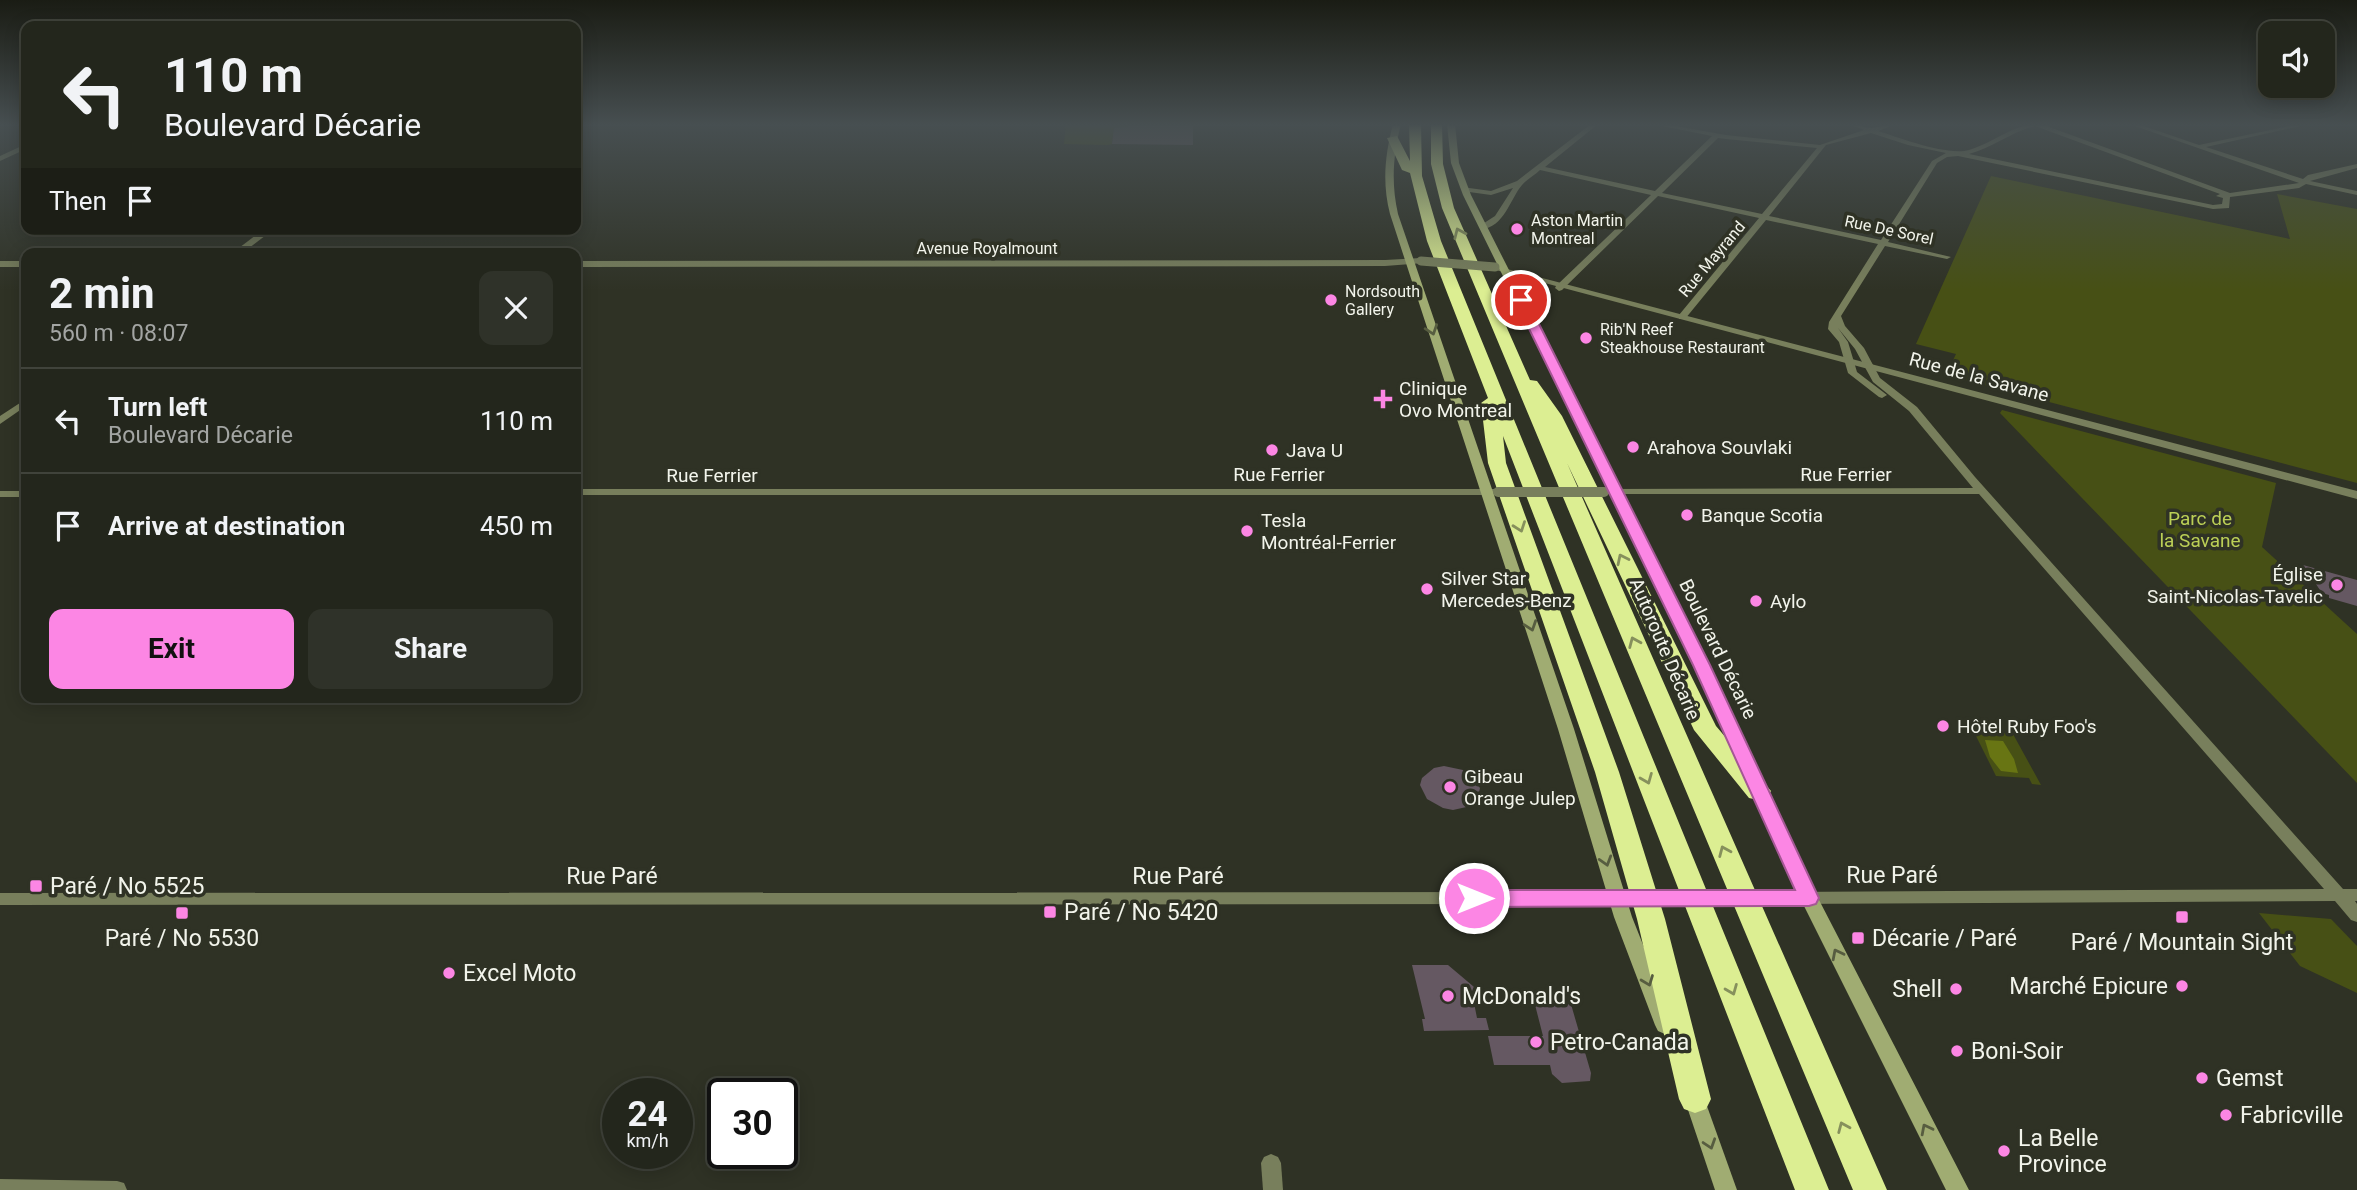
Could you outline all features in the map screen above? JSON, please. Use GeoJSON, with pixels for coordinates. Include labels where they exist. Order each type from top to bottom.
{"type":"FeatureCollection","features":[{"type":"Feature","properties":{"kind":"highway"},"geometry":{"type":"LineString","coordinates":[[1417,180],[1431,234],[1812,1190]]}},
{"type":"Feature","properties":{"kind":"highway","name":"Autoroute Décarie"},"geometry":{"type":"LineString","coordinates":[[1440,180],[1444,197],[1516,363],[1535,416],[1870,1190]]}},
{"type":"Feature","properties":{"kind":"highway"},"geometry":{"type":"LineString","coordinates":[[1516,363],[1553,416],[1706,730],[1758,791]]}},
{"type":"Feature","properties":{"kind":"highway"},"geometry":{"type":"LineString","coordinates":[[1486,373],[1497,463],[1652,898],[1695,1099]]}},
{"type":"Feature","properties":{"kind":"main road"},"geometry":{"type":"LineString","coordinates":[[1387,180],[1387,187],[1410,264],[1492,492],[1617,898],[1695,1099],[1726,1190]]}},
{"type":"Feature","properties":{"kind":"main road","name":"Boulevard Décarie"},"geometry":{"type":"LineString","coordinates":[[1461,180],[1503,272],[1610,492],[1712,687],[1809,898],[1958,1190]]}},
{"type":"Feature","properties":{"kind":"street"},"geometry":{"type":"LineString","coordinates":[[1465,189],[1491,193],[1524,180]]}},
{"type":"Feature","properties":{"kind":"street","name":"Rue De Sorel"},"geometry":{"type":"LineString","coordinates":[[1593,180],[1947,257]]}},
{"type":"Feature","properties":{"kind":"street"},"geometry":{"type":"LineString","coordinates":[[1561,286],[1669,180]]}},
{"type":"Feature","properties":{"kind":"street","name":"Rue Mayrand"},"geometry":{"type":"LineString","coordinates":[[1682,317],[1796,180]]}},
{"type":"Feature","properties":{"kind":"street"},"geometry":{"type":"LineString","coordinates":[[1923,180],[1832,325],[1843,342],[1847,360],[1856,376],[1924,424]]}},
{"type":"Feature","properties":{"kind":"street"},"geometry":{"type":"LineString","coordinates":[[2082,180],[2224,207],[2227,205],[2227,194]]}},
{"type":"Feature","properties":{"kind":"street"},"geometry":{"type":"LineString","coordinates":[[2187,180],[2227,194],[2293,187],[2305,183],[2306,180]]}},
{"type":"Feature","properties":{"kind":"street"},"geometry":{"type":"LineString","coordinates":[[2295,180],[2357,193]]}},
{"type":"Feature","properties":{"kind":"street"},"geometry":{"type":"LineString","coordinates":[[1484,227],[1498,219],[1520,183]]}},
{"type":"Feature","properties":{"kind":"street"},"geometry":{"type":"LineString","coordinates":[[243,248],[262,235]]}},
{"type":"Feature","properties":{"kind":"street"},"geometry":{"type":"LineString","coordinates":[[0,264],[21,264]]}},
{"type":"Feature","properties":{"kind":"street","name":"Avenue Royalmount"},"geometry":{"type":"LineString","coordinates":[[581,264],[1410,264]]}},
{"type":"Feature","properties":{"kind":"street","name":"Rue de la Savane"},"geometry":{"type":"LineString","coordinates":[[1410,264],[1503,272],[1592,293],[2357,495]]}},
{"type":"Feature","properties":{"kind":"street"},"geometry":{"type":"LineString","coordinates":[[1838,317],[1841,327],[1859,348],[1876,380],[1913,409],[1981,491],[2357,915]]}},
{"type":"Feature","properties":{"kind":"street"},"geometry":{"type":"LineString","coordinates":[[0,421],[21,406]]}},
{"type":"Feature","properties":{"kind":"street","name":"Rue Ferrier"},"geometry":{"type":"LineString","coordinates":[[581,492],[1981,491]]}},
{"type":"Feature","properties":{"kind":"street"},"geometry":{"type":"LineString","coordinates":[[0,494],[21,494]]}},
{"type":"Feature","properties":{"kind":"street","name":"Rue Paré"},"geometry":{"type":"LineString","coordinates":[[0,899],[2357,895]]}},
{"type":"Feature","properties":{"kind":"street"},"geometry":{"type":"LineString","coordinates":[[1271,1163],[1273,1190]]}},
{"type":"Feature","properties":{"kind":"street"},"geometry":{"type":"LineString","coordinates":[[0,1188],[117,1190]]}},
{"type":"Feature","properties":{"kind":"green space"},"geometry":{"type":"Polygon","coordinates":[[[1989,180],[2008,180],[2290,239],[2277,194],[2357,209],[2357,483],[1946,375],[1956,354],[1916,344],[1989,180]]]}},
{"type":"Feature","properties":{"kind":"green space","name":"Parc de la Savane"},"geometry":{"type":"Polygon","coordinates":[[[2002,410],[2276,483],[2262,547],[2357,634],[2357,783],[2000,413],[2002,410]]]}},
{"type":"Feature","properties":{"kind":"green space"},"geometry":{"type":"Polygon","coordinates":[[[1973,730],[2013,734],[2041,785],[2032,784],[2029,778],[1996,776],[1973,730]]]}},
{"type":"Feature","properties":{"kind":"green space"},"geometry":{"type":"Polygon","coordinates":[[[2259,913],[2331,919],[2357,946],[2357,993],[2300,966],[2259,913]]]}},
{"type":"Feature","properties":{"kind":"shaded area"},"geometry":{"type":"Polygon","coordinates":[[[1985,740],[2003,741],[2014,759],[2018,773],[2001,771],[1990,757],[1985,740]]]}},
{"type":"Feature","properties":{"kind":"building","name":"Église Saint-Nicolas-Tavelic"},"geometry":{"type":"Polygon","coordinates":[[[2303,565],[2357,580],[2357,606],[2329,598],[2329,595],[2322,593],[2303,565]]]}},
{"type":"Feature","properties":{"kind":"building","name":"Gibeau Orange Julep"},"geometry":{"type":"Polygon","coordinates":[[[1444,766],[1463,770],[1480,788],[1477,801],[1471,806],[1453,810],[1427,799],[1420,785],[1422,778],[1434,768],[1444,766]]]}},
{"type":"Feature","properties":{"kind":"building","name":"McDonald's"},"geometry":{"type":"Polygon","coordinates":[[[1412,965],[1448,965],[1480,992],[1473,998],[1477,1018],[1486,1018],[1489,1030],[1424,1031],[1422,1019],[1425,1019],[1412,965]]]}},
{"type":"Feature","properties":{"kind":"building","name":"Petro-Canada"},"geometry":{"type":"Polygon","coordinates":[[[1539,990],[1568,994],[1591,1073],[1590,1081],[1562,1083],[1552,1074],[1550,1065],[1494,1065],[1488,1036],[1543,1036],[1533,997],[1539,990]]]}},
{"type":"Feature","properties":{"kind":"place","name":"Aston Martin Montreal"},"geometry":{"type":"Point","coordinates":[1517,229]}},
{"type":"Feature","properties":{"kind":"place","name":"Nordsouth Gallery"},"geometry":{"type":"Point","coordinates":[1331,300]}},
{"type":"Feature","properties":{"kind":"place","name":"Rib'N Reef Steakhouse Restaurant"},"geometry":{"type":"Point","coordinates":[1586,338]}},
{"type":"Feature","properties":{"kind":"place","name":"Clinique Ovo Montreal"},"geometry":{"type":"Point","coordinates":[1383,399]}},
{"type":"Feature","properties":{"kind":"place","name":"Arahova Souvlaki"},"geometry":{"type":"Point","coordinates":[1633,447]}},
{"type":"Feature","properties":{"kind":"place","name":"Java U"},"geometry":{"type":"Point","coordinates":[1272,450]}},
{"type":"Feature","properties":{"kind":"place","name":"Banque Scotia"},"geometry":{"type":"Point","coordinates":[1687,515]}},
{"type":"Feature","properties":{"kind":"place","name":"Tesla Montréal-Ferrier"},"geometry":{"type":"Point","coordinates":[1247,531]}},
{"type":"Feature","properties":{"kind":"place","name":"Église Saint-Nicolas-Tavelic"},"geometry":{"type":"Point","coordinates":[2337,585]}},
{"type":"Feature","properties":{"kind":"place","name":"Silver Star Mercedes-Benz"},"geometry":{"type":"Point","coordinates":[1427,589]}},
{"type":"Feature","properties":{"kind":"place","name":"Aylo"},"geometry":{"type":"Point","coordinates":[1756,601]}},
{"type":"Feature","properties":{"kind":"place","name":"Hôtel Ruby Foo's"},"geometry":{"type":"Point","coordinates":[1943,726]}},
{"type":"Feature","properties":{"kind":"place","name":"Gibeau Orange Julep"},"geometry":{"type":"Point","coordinates":[1450,787]}},
{"type":"Feature","properties":{"kind":"place","name":"Paré / No 5525"},"geometry":{"type":"Point","coordinates":[36,886]}},
{"type":"Feature","properties":{"kind":"place","name":"Paré / No 5420"},"geometry":{"type":"Point","coordinates":[1050,912]}},
{"type":"Feature","properties":{"kind":"place","name":"Paré / No 5530"},"geometry":{"type":"Point","coordinates":[182,913]}},
{"type":"Feature","properties":{"kind":"place","name":"Paré / Mountain Sight"},"geometry":{"type":"Point","coordinates":[2182,917]}},
{"type":"Feature","properties":{"kind":"place","name":"Décarie / Paré"},"geometry":{"type":"Point","coordinates":[1858,938]}},
{"type":"Feature","properties":{"kind":"place","name":"Excel Moto"},"geometry":{"type":"Point","coordinates":[449,973]}},
{"type":"Feature","properties":{"kind":"place","name":"Marché Epicure"},"geometry":{"type":"Point","coordinates":[2182,986]}},
{"type":"Feature","properties":{"kind":"place","name":"Shell"},"geometry":{"type":"Point","coordinates":[1956,989]}},
{"type":"Feature","properties":{"kind":"place","name":"McDonald's"},"geometry":{"type":"Point","coordinates":[1448,996]}},
{"type":"Feature","properties":{"kind":"place","name":"Petro-Canada"},"geometry":{"type":"Point","coordinates":[1536,1042]}},
{"type":"Feature","properties":{"kind":"place","name":"Boni-Soir"},"geometry":{"type":"Point","coordinates":[1957,1051]}},
{"type":"Feature","properties":{"kind":"place","name":"Gemst"},"geometry":{"type":"Point","coordinates":[2202,1078]}},
{"type":"Feature","properties":{"kind":"place","name":"Fabricville"},"geometry":{"type":"Point","coordinates":[2226,1115]}},
{"type":"Feature","properties":{"kind":"place","name":"La Belle Province"},"geometry":{"type":"Point","coordinates":[2004,1151]}},
{"type":"Feature","properties":{"kind":"route"},"geometry":{"type":"LineString","coordinates":[[1474,898],[1809,898],[1702,665],[1521,300]]}}]}
